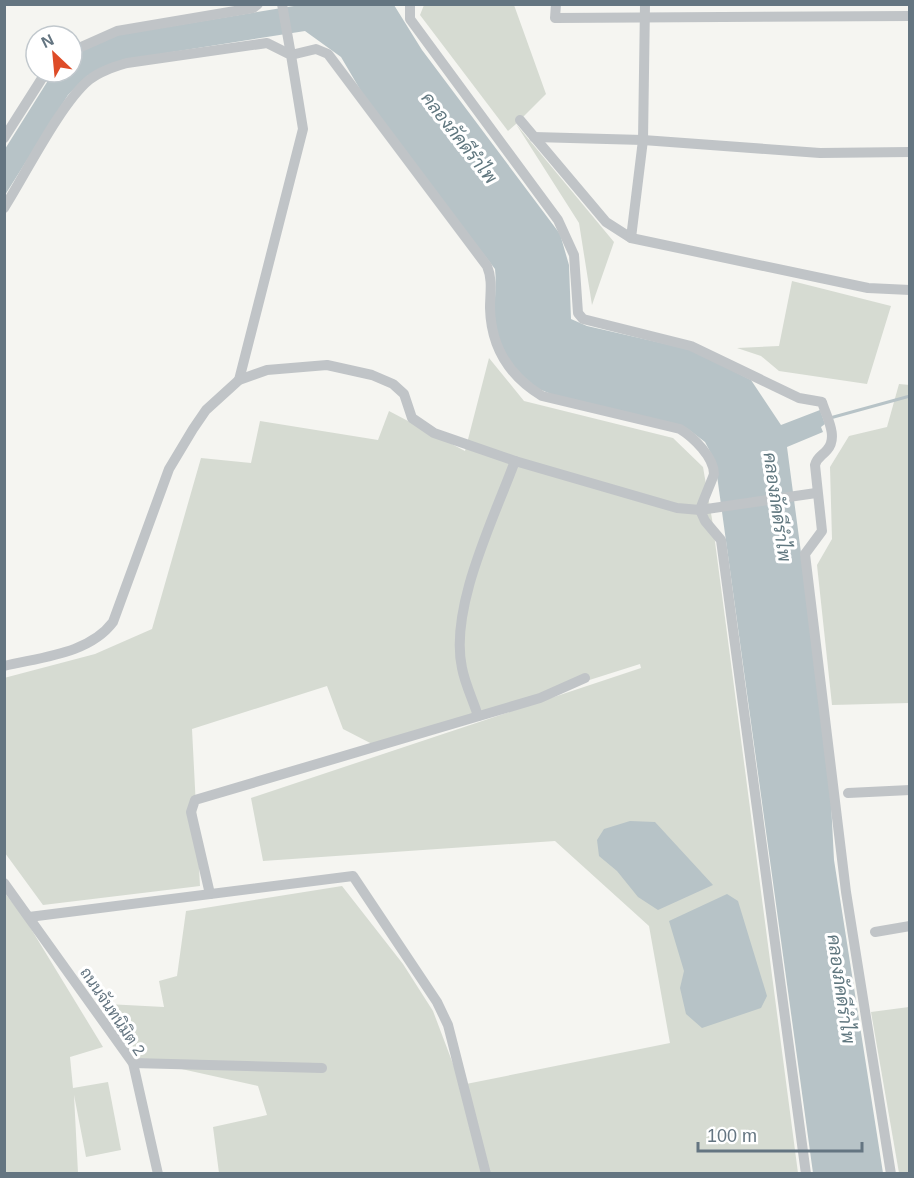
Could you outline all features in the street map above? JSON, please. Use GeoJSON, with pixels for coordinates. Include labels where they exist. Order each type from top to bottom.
{"type":"FeatureCollection","features":[{"type":"Feature","properties":{"kind":"street"},"geometry":{"type":"LineString","coordinates":[[84,46],[117,31],[253,9],[258,4]]}},
{"type":"Feature","properties":{"kind":"street"},"geometry":{"type":"LineString","coordinates":[[239,380],[303,129],[282,4]]}},
{"type":"Feature","properties":{"kind":"street"},"geometry":{"type":"LineString","coordinates":[[410,4],[410,19],[558,220],[574,255],[578,313],[583,319],[691,346],[799,398],[820,401],[823,406],[833,437],[828,450],[816,461],[816,493],[822,531],[806,554],[846,892],[891,1173]]}},
{"type":"Feature","properties":{"kind":"street"},"geometry":{"type":"LineString","coordinates":[[556,4],[555,18],[909,16]]}},
{"type":"Feature","properties":{"kind":"street"},"geometry":{"type":"LineString","coordinates":[[631,238],[643,140],[645,4]]}},
{"type":"Feature","properties":{"kind":"street"},"geometry":{"type":"LineString","coordinates":[[4,208],[71,100],[89,80],[107,70],[127,63],[267,43],[290,51],[316,49],[328,54],[487,266],[491,282],[491,331],[511,373],[523,385],[542,396],[680,429],[694,438],[711,463],[714,474],[700,510],[705,521],[721,540],[806,1173]]}},
{"type":"Feature","properties":{"kind":"street"},"geometry":{"type":"LineString","coordinates":[[4,138],[38,84]]}},
{"type":"Feature","properties":{"kind":"street"},"geometry":{"type":"LineString","coordinates":[[520,120],[606,222],[631,238],[868,288],[909,290]]}},
{"type":"Feature","properties":{"kind":"street"},"geometry":{"type":"LineString","coordinates":[[534,136],[643,140],[820,153],[909,152]]}},
{"type":"Feature","properties":{"kind":"street"},"geometry":{"type":"LineString","coordinates":[[4,666],[67,651],[103,635],[113,622],[169,470],[206,410],[239,380],[267,370],[327,365],[372,375],[393,384],[404,394],[406,406],[419,425],[434,433],[515,461],[677,508],[700,510],[713,506],[816,493]]}},
{"type":"Feature","properties":{"kind":"street"},"geometry":{"type":"LineString","coordinates":[[478,716],[462,667],[459,629],[467,591],[515,461]]}},
{"type":"Feature","properties":{"kind":"street"},"geometry":{"type":"LineString","coordinates":[[210,894],[191,812],[195,800],[540,698],[585,678]]}},
{"type":"Feature","properties":{"kind":"street"},"geometry":{"type":"LineString","coordinates":[[848,793],[909,790]]}},
{"type":"Feature","properties":{"kind":"street"},"geometry":{"type":"LineString","coordinates":[[29,917],[353,876],[437,1002],[448,1025],[486,1173]]}},
{"type":"Feature","properties":{"kind":"street","name":"ถนนจันทนิมิต 2"},"geometry":{"type":"LineString","coordinates":[[4,883],[133,1062],[158,1173]]}},
{"type":"Feature","properties":{"kind":"street"},"geometry":{"type":"LineString","coordinates":[[875,932],[909,926]]}},
{"type":"Feature","properties":{"kind":"street"},"geometry":{"type":"LineString","coordinates":[[133,1062],[322,1068]]}},
{"type":"Feature","properties":{"kind":"shaded area"},"geometry":{"type":"Polygon","coordinates":[[[424,5],[514,5],[546,94],[508,131],[420,15],[424,5]]]}},
{"type":"Feature","properties":{"kind":"shaded area"},"geometry":{"type":"Polygon","coordinates":[[[516,124],[614,242],[592,305],[579,223],[516,124]]]}},
{"type":"Feature","properties":{"kind":"shaded area"},"geometry":{"type":"Polygon","coordinates":[[[792,281],[891,306],[867,384],[779,371],[761,356],[737,348],[779,346],[792,281]]]}},
{"type":"Feature","properties":{"kind":"shaded area"},"geometry":{"type":"Polygon","coordinates":[[[489,358],[524,401],[673,438],[703,467],[712,519],[798,1173],[219,1173],[213,1127],[267,1115],[258,1086],[177,1068],[144,1065],[107,1004],[164,1007],[159,981],[177,976],[186,911],[342,886],[403,964],[433,1011],[461,1085],[670,1043],[649,926],[555,841],[263,861],[251,798],[641,668],[640,664],[378,747],[343,729],[327,686],[192,729],[200,886],[43,905],[5,853],[4,678],[95,654],[152,629],[201,458],[251,463],[260,421],[378,440],[389,411],[465,451],[489,358]]]}},
{"type":"Feature","properties":{"kind":"shaded area"},"geometry":{"type":"Polygon","coordinates":[[[899,384],[910,385],[909,703],[832,705],[817,565],[832,539],[830,467],[849,436],[887,427],[899,384]]]}},
{"type":"Feature","properties":{"kind":"shaded area"},"geometry":{"type":"Polygon","coordinates":[[[4,892],[25,919],[103,1047],[70,1057],[73,1088],[108,1082],[121,1150],[86,1157],[74,1095],[78,1173],[5,1173],[4,892]]]}},
{"type":"Feature","properties":{"kind":"shaded area"},"geometry":{"type":"Polygon","coordinates":[[[909,1007],[909,1173],[899,1173],[871,1012],[909,1007]]]}},
{"type":"Feature","properties":{"kind":"water","name":"คลองภัคดีรำไพ"},"geometry":{"type":"Polygon","coordinates":[[[300,5],[394,5],[422,50],[560,234],[569,265],[571,319],[587,326],[692,350],[751,380],[781,425],[820,410],[825,424],[821,427],[823,432],[787,447],[829,764],[834,860],[883,1173],[813,1173],[715,461],[705,442],[688,429],[601,410],[556,396],[518,375],[504,355],[497,338],[494,318],[495,269],[371,108],[341,57],[305,31],[122,60],[84,79],[84,50],[118,35],[300,5]]]}},
{"type":"Feature","properties":{"kind":"water"},"geometry":{"type":"Polygon","coordinates":[[[46,84],[79,84],[68,95],[5,195],[5,149],[46,84]]]}},
{"type":"Feature","properties":{"kind":"water"},"geometry":{"type":"Polygon","coordinates":[[[630,821],[655,822],[713,885],[658,910],[638,897],[617,871],[599,856],[597,840],[604,829],[630,821]]]}},
{"type":"Feature","properties":{"kind":"water"},"geometry":{"type":"Polygon","coordinates":[[[727,894],[738,901],[767,996],[761,1008],[702,1028],[686,1014],[680,988],[684,971],[669,921],[727,894]]]}},
{"type":"Feature","properties":{"kind":"waterway"},"geometry":{"type":"LineString","coordinates":[[830,418],[910,396]]}}]}
